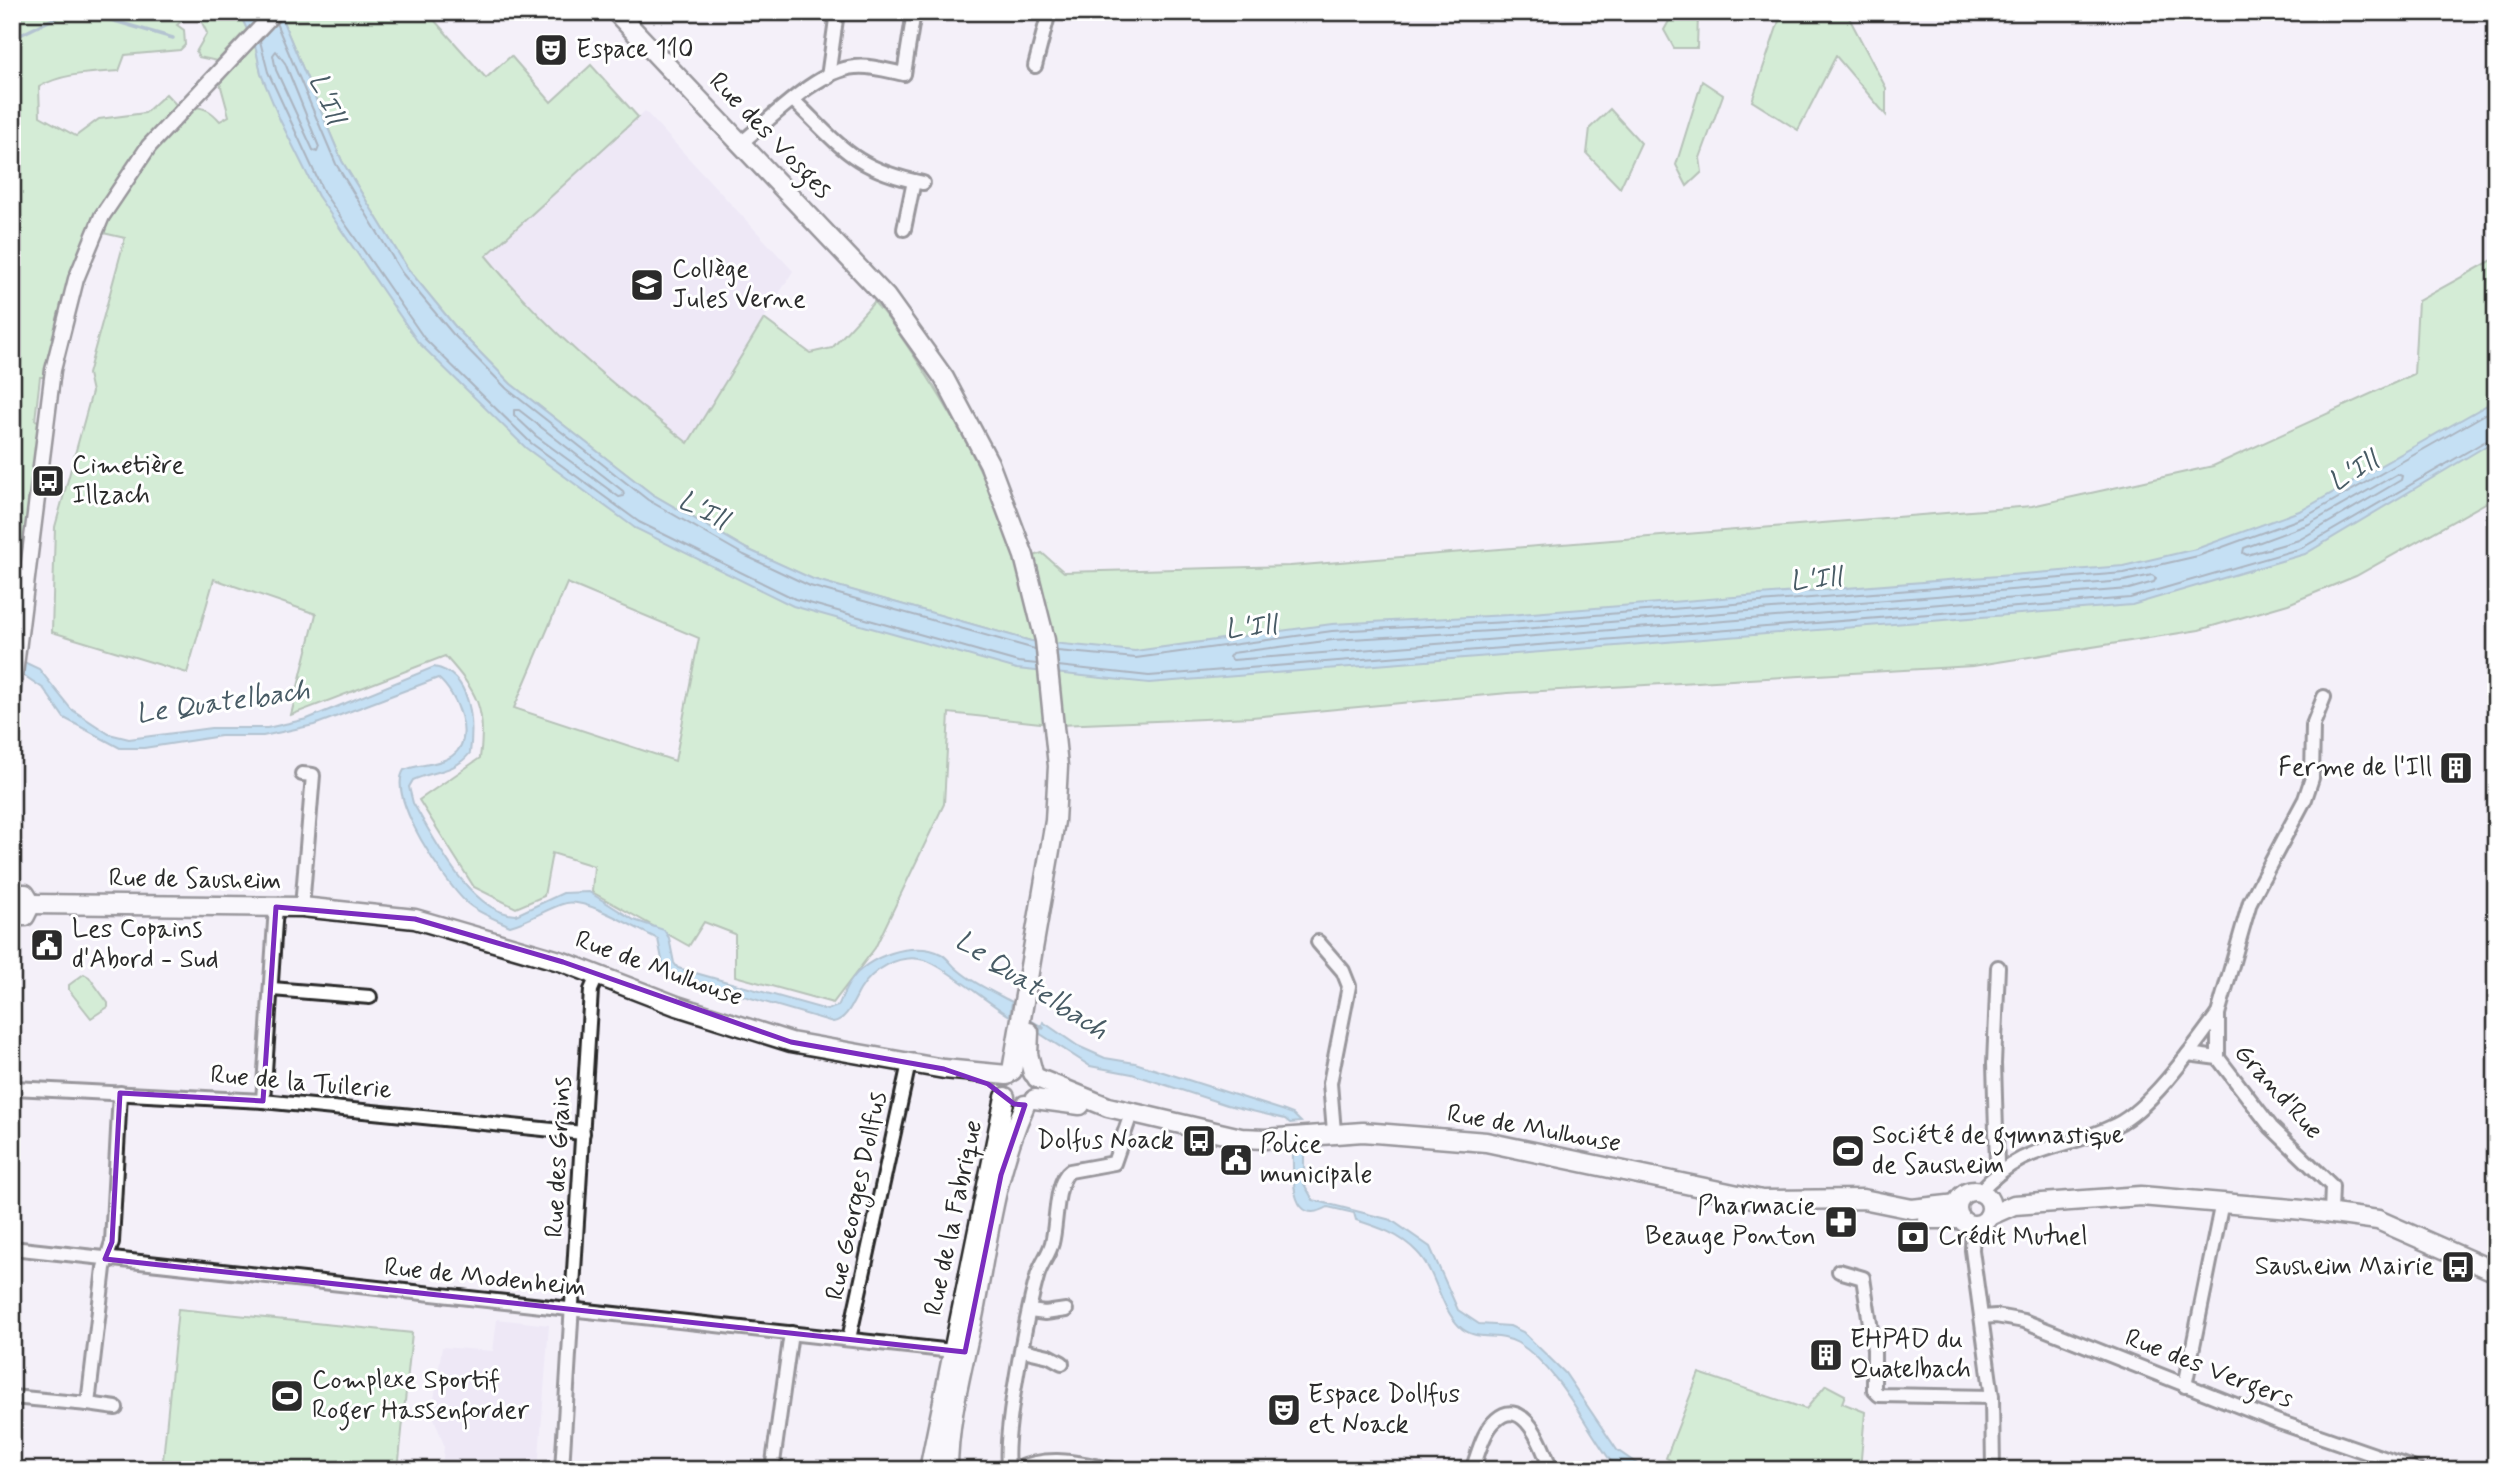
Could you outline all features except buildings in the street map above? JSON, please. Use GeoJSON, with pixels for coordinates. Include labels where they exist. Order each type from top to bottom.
{"type":"FeatureCollection","features":[{"type":"Feature","properties":{"kind":"main road","name":"Rue des Vosges"},"geometry":{"type":"LineString","coordinates":[[616,12],[886,297],[919,340],[967,418],[989,463],[1015,528],[1033,589],[1045,640],[1055,720],[1058,778],[1055,821],[1024,1030]]}},
{"type":"Feature","properties":{"kind":"main road"},"geometry":{"type":"LineString","coordinates":[[12,916],[25,916],[31,904],[25,894],[13,890]]}},
{"type":"Feature","properties":{"kind":"main road","name":"Rue de Sausheim"},"geometry":{"type":"LineString","coordinates":[[31,904],[276,906],[358,912]]}},
{"type":"Feature","properties":{"kind":"main road","name":"Rue de Mulhouse"},"geometry":{"type":"LineString","coordinates":[[358,912],[415,919],[598,974],[677,1006],[761,1033],[1007,1083]]}},
{"type":"Feature","properties":{"kind":"main road"},"geometry":{"type":"LineString","coordinates":[[1024,1030],[1028,1054],[1040,1089],[1030,1102],[1014,1104],[1007,1083],[1023,1069],[1035,1075]]}},
{"type":"Feature","properties":{"kind":"main road","name":"Rue de la Fabrique"},"geometry":{"type":"LineString","coordinates":[[948,1470],[959,1352],[989,1172],[1002,1127],[1007,1083],[1024,1030]]}},
{"type":"Feature","properties":{"kind":"main road","name":"Rue de Mulhouse"},"geometry":{"type":"LineString","coordinates":[[1035,1075],[1108,1107],[1221,1135],[1288,1138],[1334,1132],[1395,1133],[1486,1142],[1713,1192],[1762,1200],[1826,1202],[1834,1198],[1863,1199],[1964,1216]]}},
{"type":"Feature","properties":{"kind":"main road","name":"Rue de Mulhouse"},"geometry":{"type":"LineString","coordinates":[[1030,1102],[1108,1107]]}},
{"type":"Feature","properties":{"kind":"main road","name":"Rue de la Fabrique"},"geometry":{"type":"LineString","coordinates":[[929,1470],[1013,1131],[1030,1102]]}},
{"type":"Feature","properties":{"kind":"main road"},"geometry":{"type":"LineString","coordinates":[[1986,1203],[1983,1224],[1964,1216],[1968,1192],[1986,1203],[2014,1205],[2141,1195],[2332,1213],[2378,1220],[2496,1272]]}},
{"type":"Feature","properties":{"kind":"street"},"geometry":{"type":"LineString","coordinates":[[12,698],[53,370],[76,279],[102,216],[149,146],[275,12]]}},
{"type":"Feature","properties":{"kind":"street"},"geometry":{"type":"LineString","coordinates":[[828,77],[836,12]]}},
{"type":"Feature","properties":{"kind":"street"},"geometry":{"type":"LineString","coordinates":[[741,143],[793,100],[845,69],[865,67],[904,74],[914,12]]}},
{"type":"Feature","properties":{"kind":"street"},"geometry":{"type":"LineString","coordinates":[[1035,66],[1049,12]]}},
{"type":"Feature","properties":{"kind":"street"},"geometry":{"type":"LineString","coordinates":[[830,61],[845,69]]}},
{"type":"Feature","properties":{"kind":"street"},"geometry":{"type":"LineString","coordinates":[[793,100],[852,158],[873,170],[918,182],[904,229]]}},
{"type":"Feature","properties":{"kind":"street"},"geometry":{"type":"LineString","coordinates":[[1998,967],[1994,1064],[1997,1164],[2005,1166],[2116,1125],[2136,1112],[2188,1055],[2217,1014],[2253,892],[2290,828],[2312,778],[2313,725],[2324,697]]}},
{"type":"Feature","properties":{"kind":"street"},"geometry":{"type":"LineString","coordinates":[[302,774],[313,775],[302,907]]}},
{"type":"Feature","properties":{"kind":"street"},"geometry":{"type":"LineString","coordinates":[[264,1101],[276,906]]}},
{"type":"Feature","properties":{"kind":"street"},"geometry":{"type":"LineString","coordinates":[[1318,942],[1343,971],[1349,986],[1330,1083],[1334,1132]]}},
{"type":"Feature","properties":{"kind":"street","name":"Rue des Grains"},"geometry":{"type":"LineString","coordinates":[[562,1470],[591,990],[598,974]]}},
{"type":"Feature","properties":{"kind":"street"},"geometry":{"type":"LineString","coordinates":[[272,989],[370,997]]}},
{"type":"Feature","properties":{"kind":"street"},"geometry":{"type":"LineString","coordinates":[[2217,1014],[2218,1058]]}},
{"type":"Feature","properties":{"kind":"street","name":"Grand'Rue"},"geometry":{"type":"LineString","coordinates":[[2188,1055],[2218,1058],[2271,1128],[2332,1186],[2332,1213]]}},
{"type":"Feature","properties":{"kind":"street","name":"Rue Georges Dollfus"},"geometry":{"type":"LineString","coordinates":[[849,1339],[909,1063]]}},
{"type":"Feature","properties":{"kind":"street","name":"Rue de la Tuilerie"},"geometry":{"type":"LineString","coordinates":[[14,1088],[264,1101],[583,1133]]}},
{"type":"Feature","properties":{"kind":"street"},"geometry":{"type":"LineString","coordinates":[[88,1404],[105,1259],[112,1242],[120,1093]]}},
{"type":"Feature","properties":{"kind":"street"},"geometry":{"type":"LineString","coordinates":[[1115,1470],[1054,1459],[1035,1461],[1011,1470],[1007,1448],[1037,1276],[1052,1245],[1064,1175],[1080,1168],[1114,1163],[1131,1114]]}},
{"type":"Feature","properties":{"kind":"street"},"geometry":{"type":"LineString","coordinates":[[1986,1203],[2005,1166]]}},
{"type":"Feature","properties":{"kind":"street"},"geometry":{"type":"LineString","coordinates":[[2185,1386],[2222,1202]]}},
{"type":"Feature","properties":{"kind":"street"},"geometry":{"type":"LineString","coordinates":[[1964,1216],[1972,1250],[1992,1397],[1993,1470]]}},
{"type":"Feature","properties":{"kind":"street","name":"Rue de Modenheim"},"geometry":{"type":"LineString","coordinates":[[12,1248],[959,1352]]}},
{"type":"Feature","properties":{"kind":"street"},"geometry":{"type":"LineString","coordinates":[[1839,1271],[1863,1278],[1874,1349],[1874,1390],[1879,1395],[1992,1397]]}},
{"type":"Feature","properties":{"kind":"street"},"geometry":{"type":"LineString","coordinates":[[1030,1311],[1066,1310]]}},
{"type":"Feature","properties":{"kind":"street","name":"Rue des Vergers"},"geometry":{"type":"LineString","coordinates":[[1982,1317],[1996,1316],[2024,1321],[2185,1386],[2418,1470]]}},
{"type":"Feature","properties":{"kind":"street"},"geometry":{"type":"LineString","coordinates":[[772,1470],[791,1333]]}},
{"type":"Feature","properties":{"kind":"street"},"geometry":{"type":"LineString","coordinates":[[1023,1350],[1049,1356],[1062,1363]]}},
{"type":"Feature","properties":{"kind":"street"},"geometry":{"type":"LineString","coordinates":[[12,1397],[116,1408]]}},
{"type":"Feature","properties":{"kind":"street"},"geometry":{"type":"LineString","coordinates":[[1472,1470],[1490,1427],[1497,1418],[1509,1415],[1521,1417],[1532,1427],[1551,1470]]}},
{"type":"Feature","properties":{"kind":"highlighted area"},"geometry":{"type":"Polygon","coordinates":[[[276,907],[415,919],[563,962],[791,1042],[944,1069],[988,1084],[1014,1104],[1025,1105],[1001,1175],[965,1352],[105,1259],[112,1242],[120,1093],[263,1101],[276,907]]]}},
{"type":"Feature","properties":{"kind":"shaded area","name":"Collège Jules Verne"},"geometry":{"type":"Polygon","coordinates":[[[645,111],[793,271],[688,443],[627,396],[521,299],[485,256],[645,111]]]}},
{"type":"Feature","properties":{"kind":"shaded area"},"geometry":{"type":"Polygon","coordinates":[[[497,1319],[549,1325],[538,1470],[442,1470],[444,1445],[432,1413],[442,1347],[493,1351],[497,1319]]]}},
{"type":"Feature","properties":{"kind":"green space"},"geometry":{"type":"Polygon","coordinates":[[[12,12],[182,12],[185,18],[177,25],[184,30],[185,45],[180,50],[125,55],[119,71],[67,76],[39,87],[40,116],[76,136],[99,119],[145,113],[166,94],[186,115],[194,107],[209,111],[220,121],[229,116],[220,83],[255,43],[261,74],[318,196],[635,528],[1017,669],[1051,643],[1031,641],[812,579],[747,549],[652,494],[511,384],[458,330],[408,269],[342,161],[281,17],[285,12],[427,12],[486,78],[511,56],[551,102],[591,65],[638,117],[486,256],[532,308],[607,378],[688,443],[764,319],[810,353],[832,348],[874,302],[908,346],[962,435],[997,508],[1017,563],[1042,553],[1064,572],[1290,566],[2032,506],[2213,466],[2414,374],[2418,301],[2496,258],[2496,497],[2356,576],[2288,604],[2199,630],[1973,666],[1508,693],[1252,717],[1059,725],[949,713],[944,804],[875,948],[833,1003],[735,976],[735,934],[704,922],[689,946],[592,892],[594,866],[552,853],[544,896],[516,908],[474,887],[419,800],[480,758],[482,726],[477,702],[465,680],[445,656],[291,715],[316,614],[214,579],[187,673],[52,632],[55,527],[92,392],[88,374],[125,238],[90,230],[48,377],[40,377],[35,420],[42,422],[20,587],[12,587],[12,12]],[[567,583],[514,708],[675,761],[699,638],[567,583]]]}},
{"type":"Feature","properties":{"kind":"green space"},"geometry":{"type":"Polygon","coordinates":[[[197,12],[239,12],[247,29],[217,61],[199,57],[196,52],[207,33],[197,12]]]}},
{"type":"Feature","properties":{"kind":"green space"},"geometry":{"type":"Polygon","coordinates":[[[1674,12],[1698,15],[1697,48],[1674,48],[1664,30],[1674,12]]]}},
{"type":"Feature","properties":{"kind":"green space"},"geometry":{"type":"Polygon","coordinates":[[[1782,12],[1846,12],[1886,88],[1886,115],[1836,56],[1798,130],[1752,101],[1782,12]]]}},
{"type":"Feature","properties":{"kind":"green space"},"geometry":{"type":"Polygon","coordinates":[[[1702,81],[1723,95],[1700,158],[1702,172],[1687,186],[1676,165],[1702,81]]]}},
{"type":"Feature","properties":{"kind":"green space"},"geometry":{"type":"Polygon","coordinates":[[[1610,109],[1641,143],[1620,188],[1587,154],[1590,128],[1610,109]]]}},
{"type":"Feature","properties":{"kind":"green space"},"geometry":{"type":"Polygon","coordinates":[[[84,974],[108,1003],[108,1007],[91,1018],[69,990],[69,985],[84,974]]]}},
{"type":"Feature","properties":{"kind":"green space","name":"Complexe Sportif Roger Hassenforder"},"geometry":{"type":"Polygon","coordinates":[[[178,1309],[412,1333],[398,1470],[260,1470],[163,1460],[178,1309]]]}},
{"type":"Feature","properties":{"kind":"green space"},"geometry":{"type":"Polygon","coordinates":[[[1699,1373],[1806,1409],[1826,1385],[1845,1395],[1842,1403],[1865,1412],[1860,1470],[1690,1470],[1666,1458],[1699,1373]]]}},
{"type":"Feature","properties":{"kind":"water","name":"L'Ill"},"geometry":{"type":"Polygon","coordinates":[[[239,12],[279,12],[342,161],[408,269],[458,330],[511,384],[652,494],[747,549],[813,579],[1031,641],[1135,651],[1332,624],[1508,615],[2123,566],[2196,549],[2302,510],[2496,400],[2496,440],[2305,554],[2132,605],[1149,683],[1017,669],[793,606],[635,528],[526,448],[418,342],[318,196],[280,120],[261,74],[256,49],[239,12]]]}},
{"type":"Feature","properties":{"kind":"water"},"geometry":{"type":"Polygon","coordinates":[[[24,662],[39,669],[71,709],[109,734],[129,739],[211,728],[267,728],[307,719],[434,667],[447,671],[463,689],[468,701],[470,753],[451,768],[413,780],[409,787],[413,803],[443,853],[483,902],[499,911],[516,915],[563,893],[589,892],[634,920],[664,930],[678,968],[827,1010],[838,1006],[857,973],[879,958],[905,950],[930,950],[943,955],[976,983],[1012,1002],[1010,1016],[942,969],[915,958],[896,961],[879,970],[865,983],[846,1014],[833,1022],[672,975],[664,970],[658,939],[586,905],[566,903],[510,926],[476,910],[458,893],[433,860],[410,819],[403,800],[401,783],[404,770],[447,759],[459,748],[463,738],[457,705],[438,678],[314,725],[263,736],[221,736],[144,748],[120,748],[64,718],[44,689],[22,674],[24,662]]]}},
{"type":"Feature","properties":{"kind":"water"},"geometry":{"type":"Polygon","coordinates":[[[1043,1022],[1078,1046],[1105,1058],[1135,1063],[1282,1110],[1293,1114],[1301,1122],[1290,1123],[1285,1119],[1227,1105],[1132,1074],[1090,1066],[1039,1033],[1043,1022]]]}},
{"type":"Feature","properties":{"kind":"water"},"geometry":{"type":"Polygon","coordinates":[[[1304,1148],[1304,1184],[1313,1200],[1391,1220],[1430,1247],[1458,1310],[1479,1324],[1510,1326],[1523,1332],[1565,1373],[1617,1450],[1646,1470],[1620,1470],[1610,1460],[1558,1381],[1533,1354],[1518,1343],[1473,1334],[1459,1326],[1452,1318],[1429,1269],[1417,1252],[1403,1240],[1356,1220],[1354,1213],[1328,1207],[1315,1212],[1306,1211],[1296,1195],[1293,1171],[1293,1149],[1304,1148]]]}},
{"type":"Feature","properties":{"kind":"waterway"},"geometry":{"type":"LineString","coordinates":[[12,39],[63,14],[87,13],[173,38]]}},
{"type":"Feature","properties":{"kind":"waterway","name":"Le Quatelbach"},"geometry":{"type":"LineString","coordinates":[[1025,1018],[1043,1028]]}},
{"type":"Feature","properties":{"kind":"place","name":"Espace 110"},"geometry":{"type":"Point","coordinates":[551,50]}},
{"type":"Feature","properties":{"kind":"place","name":"Collège Jules Verne"},"geometry":{"type":"Point","coordinates":[647,285]}},
{"type":"Feature","properties":{"kind":"place","name":"Cimetière Illzach"},"geometry":{"type":"Point","coordinates":[48,481]}},
{"type":"Feature","properties":{"kind":"place","name":"Ferme de l'Ill"},"geometry":{"type":"Point","coordinates":[2456,768]}},
{"type":"Feature","properties":{"kind":"place","name":"Les Copains d'Abord - Sud"},"geometry":{"type":"Point","coordinates":[47,945]}},
{"type":"Feature","properties":{"kind":"place","name":"Dolfus Noack"},"geometry":{"type":"Point","coordinates":[1199,1141]}},
{"type":"Feature","properties":{"kind":"place","name":"Société de gymnastique de Sausheim"},"geometry":{"type":"Point","coordinates":[1848,1151]}},
{"type":"Feature","properties":{"kind":"place","name":"Police municipale"},"geometry":{"type":"Point","coordinates":[1236,1160]}},
{"type":"Feature","properties":{"kind":"place","name":"Pharmacie Beauge Ponton"},"geometry":{"type":"Point","coordinates":[1841,1222]}},
{"type":"Feature","properties":{"kind":"place","name":"Crédit Mutuel"},"geometry":{"type":"Point","coordinates":[1913,1237]}},
{"type":"Feature","properties":{"kind":"place","name":"Sausheim Mairie"},"geometry":{"type":"Point","coordinates":[2458,1267]}},
{"type":"Feature","properties":{"kind":"place","name":"EHPAD du Quatelbach"},"geometry":{"type":"Point","coordinates":[1826,1355]}},
{"type":"Feature","properties":{"kind":"place","name":"Complexe Sportif Roger Hassenforder"},"geometry":{"type":"Point","coordinates":[287,1396]}},
{"type":"Feature","properties":{"kind":"place","name":"Espace Dollfus et Noack"},"geometry":{"type":"Point","coordinates":[1284,1410]}}]}
